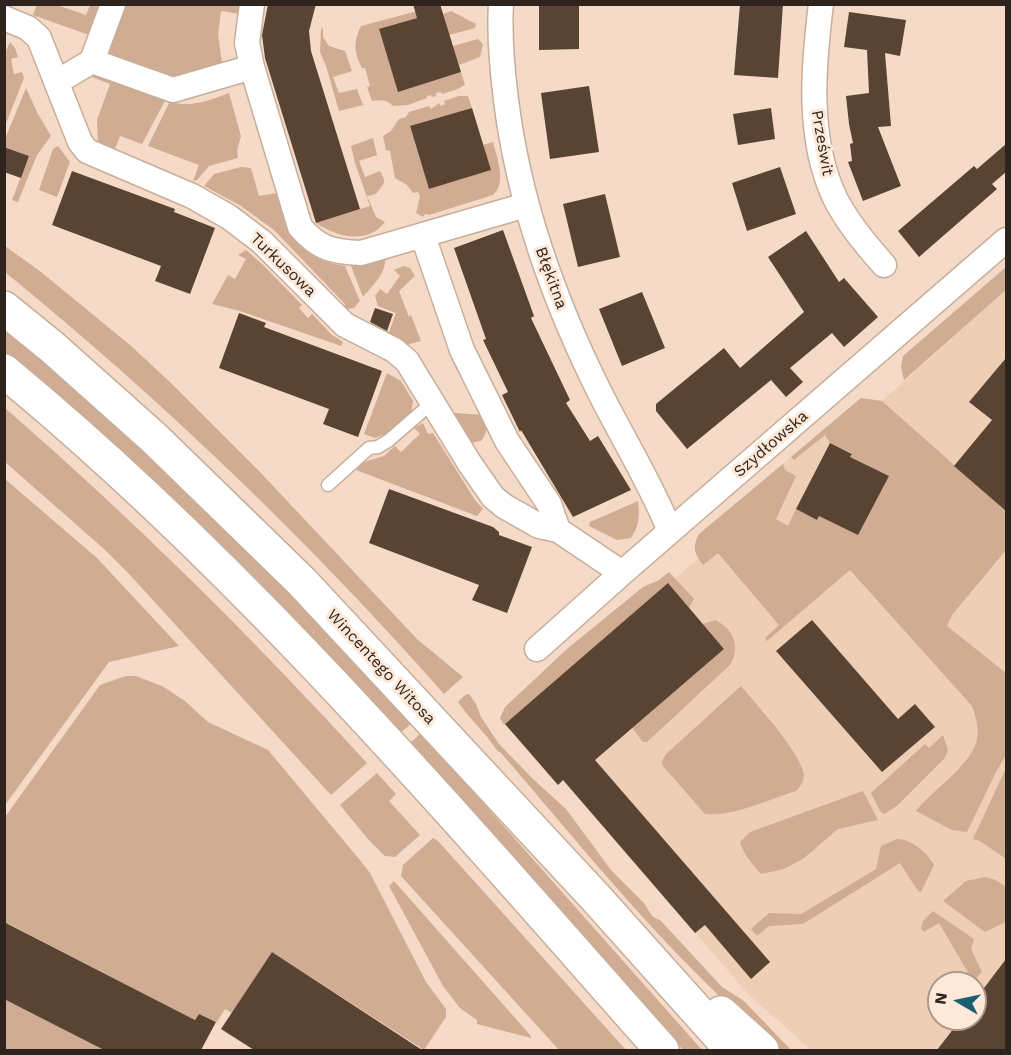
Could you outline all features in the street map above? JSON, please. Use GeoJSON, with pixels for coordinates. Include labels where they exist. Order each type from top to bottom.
{"type":"FeatureCollection","features":[{"type":"Feature","properties":{"kind":"main road","name":"Wincentego Witosa"},"geometry":{"type":"LineString","coordinates":[[4,308],[52,347],[154,438],[310,591],[596,898],[732,1050]]}},
{"type":"Feature","properties":{"kind":"main road"},"geometry":{"type":"LineString","coordinates":[[4,371],[120,473],[288,637],[662,1050]]}},
{"type":"Feature","properties":{"kind":"main road"},"geometry":{"type":"LineString","coordinates":[[596,898],[762,1050]]}},
{"type":"Feature","properties":{"kind":"street"},"geometry":{"type":"LineString","coordinates":[[57,82],[92,61],[113,4]]}},
{"type":"Feature","properties":{"kind":"street"},"geometry":{"type":"LineString","coordinates":[[252,4],[247,43],[252,67],[300,227],[311,240],[324,248],[340,252],[361,253],[526,205]]}},
{"type":"Feature","properties":{"kind":"street","name":"Błękitna"},"geometry":{"type":"LineString","coordinates":[[501,4],[501,65],[514,158],[548,274],[573,336],[602,397],[656,497],[670,531]]}},
{"type":"Feature","properties":{"kind":"street","name":"Prześwit"},"geometry":{"type":"LineString","coordinates":[[821,4],[815,53],[814,90],[823,166],[836,200],[866,245],[884,265]]}},
{"type":"Feature","properties":{"kind":"street","name":"Turkusowa"},"geometry":{"type":"LineString","coordinates":[[4,18],[28,28],[39,38],[70,118],[87,151],[198,199],[229,217],[262,242],[345,325],[394,350],[407,361],[470,464],[494,498],[539,526],[558,530],[622,573]]}},
{"type":"Feature","properties":{"kind":"street"},"geometry":{"type":"LineString","coordinates":[[92,61],[173,90],[252,67]]}},
{"type":"Feature","properties":{"kind":"street"},"geometry":{"type":"LineString","coordinates":[[423,236],[462,350],[507,441],[549,504],[558,530]]}},
{"type":"Feature","properties":{"kind":"street","name":"Szydłowska"},"geometry":{"type":"LineString","coordinates":[[537,649],[1006,240]]}},
{"type":"Feature","properties":{"kind":"lane"},"geometry":{"type":"LineString","coordinates":[[328,485],[369,448],[378,447],[388,441],[433,402]]}},
{"type":"Feature","properties":{"kind":"shaded area"},"geometry":{"type":"Polygon","coordinates":[[[37,5],[57,5],[86,15],[90,5],[106,5],[92,34],[89,35],[33,15],[37,5]]]}},
{"type":"Feature","properties":{"kind":"shaded area"},"geometry":{"type":"Polygon","coordinates":[[[120,5],[243,5],[240,14],[221,11],[218,35],[223,69],[182,82],[110,58],[105,45],[120,5]]]}},
{"type":"Feature","properties":{"kind":"shaded area"},"geometry":{"type":"Polygon","coordinates":[[[440,5],[441,10],[379,30],[399,91],[461,72],[465,85],[442,94],[441,92],[436,93],[436,96],[427,96],[427,98],[408,105],[393,106],[383,100],[372,101],[367,87],[370,86],[365,68],[362,68],[356,52],[356,42],[361,26],[440,5]]]}},
{"type":"Feature","properties":{"kind":"shaded area"},"geometry":{"type":"Polygon","coordinates":[[[451,11],[476,24],[475,28],[449,35],[443,14],[451,11]]]}},
{"type":"Feature","properties":{"kind":"shaded area"},"geometry":{"type":"Polygon","coordinates":[[[323,27],[323,37],[329,46],[345,51],[352,71],[333,77],[339,93],[357,89],[363,105],[339,111],[320,52],[323,27]]]}},
{"type":"Feature","properties":{"kind":"shaded area"},"geometry":{"type":"Polygon","coordinates":[[[478,39],[483,44],[480,57],[459,65],[453,46],[478,39]]]}},
{"type":"Feature","properties":{"kind":"shaded area"},"geometry":{"type":"Polygon","coordinates":[[[10,42],[18,57],[11,59],[14,74],[22,72],[24,78],[5,126],[5,53],[10,42]]]}},
{"type":"Feature","properties":{"kind":"shaded area"},"geometry":{"type":"Polygon","coordinates":[[[96,74],[168,95],[142,144],[120,136],[116,147],[112,149],[98,142],[97,120],[110,84],[92,77],[96,74]]]}},
{"type":"Feature","properties":{"kind":"shaded area"},"geometry":{"type":"Polygon","coordinates":[[[26,88],[51,136],[37,155],[18,202],[12,200],[29,156],[5,147],[5,139],[26,88]]]}},
{"type":"Feature","properties":{"kind":"shaded area"},"geometry":{"type":"Polygon","coordinates":[[[229,93],[241,136],[237,151],[238,158],[209,166],[197,180],[193,181],[199,165],[148,146],[170,101],[192,104],[229,93]]]}},
{"type":"Feature","properties":{"kind":"shaded area"},"geometry":{"type":"Polygon","coordinates":[[[459,96],[468,96],[472,108],[410,127],[429,189],[490,170],[483,145],[493,142],[500,170],[499,184],[493,195],[429,215],[425,214],[423,217],[416,213],[420,197],[418,192],[413,193],[407,185],[395,178],[390,151],[386,150],[383,136],[409,112],[429,106],[431,109],[439,103],[441,106],[445,104],[444,101],[459,96]]]}},
{"type":"Feature","properties":{"kind":"shaded area"},"geometry":{"type":"Polygon","coordinates":[[[373,138],[377,155],[359,161],[365,177],[380,171],[384,179],[384,183],[376,194],[367,196],[376,217],[385,222],[370,234],[361,236],[342,235],[324,228],[316,223],[370,206],[351,146],[373,138]]]}},
{"type":"Feature","properties":{"kind":"shaded area"},"geometry":{"type":"Polygon","coordinates":[[[58,146],[70,162],[57,197],[39,190],[53,149],[58,146]]]}},
{"type":"Feature","properties":{"kind":"shaded area"},"geometry":{"type":"Polygon","coordinates":[[[241,167],[251,168],[259,196],[277,193],[292,232],[306,251],[329,263],[345,266],[360,301],[354,308],[347,309],[345,304],[274,230],[241,206],[204,186],[214,174],[241,167]]]}},
{"type":"Feature","properties":{"kind":"shaded area"},"geometry":{"type":"Polygon","coordinates":[[[5,246],[41,272],[130,345],[171,383],[259,471],[417,639],[463,677],[444,694],[341,582],[233,474],[121,371],[5,272],[5,246]]]}},
{"type":"Feature","properties":{"kind":"shaded area"},"geometry":{"type":"Polygon","coordinates":[[[246,250],[302,305],[299,308],[308,318],[312,314],[332,335],[343,342],[341,346],[240,311],[212,304],[228,275],[235,279],[246,259],[238,255],[246,250]]]}},
{"type":"Feature","properties":{"kind":"shaded area"},"geometry":{"type":"Polygon","coordinates":[[[385,259],[381,275],[363,297],[351,266],[362,266],[385,259]]]}},
{"type":"Feature","properties":{"kind":"shaded area"},"geometry":{"type":"Polygon","coordinates":[[[404,266],[410,268],[415,276],[399,291],[421,341],[406,345],[369,326],[389,332],[396,313],[378,306],[375,296],[380,289],[387,294],[400,276],[394,270],[404,266]]]}},
{"type":"Feature","properties":{"kind":"shaded area"},"geometry":{"type":"Polygon","coordinates":[[[1006,267],[1006,290],[904,380],[901,367],[903,356],[1006,267]]]}},
{"type":"Feature","properties":{"kind":"shaded area"},"geometry":{"type":"Polygon","coordinates":[[[1006,290],[1006,1050],[811,1050],[749,995],[564,780],[558,785],[505,724],[735,527],[722,515],[861,398],[882,401],[1006,290]]]}},
{"type":"Feature","properties":{"kind":"shaded area"},"geometry":{"type":"Polygon","coordinates":[[[4,327],[138,446],[223,526],[319,623],[412,723],[399,734],[50,389],[5,352],[4,327]]]}},
{"type":"Feature","properties":{"kind":"shaded area"},"geometry":{"type":"Polygon","coordinates":[[[387,373],[401,381],[413,401],[411,413],[388,433],[375,438],[364,434],[387,373]]]}},
{"type":"Feature","properties":{"kind":"shaded area"},"geometry":{"type":"Polygon","coordinates":[[[861,398],[882,401],[1006,511],[1006,550],[952,615],[947,626],[1006,673],[1006,755],[967,832],[952,830],[916,811],[965,762],[971,753],[978,734],[972,706],[850,570],[767,641],[765,638],[779,625],[718,553],[703,565],[695,550],[695,542],[699,534],[783,464],[785,470],[796,476],[776,519],[788,526],[796,509],[817,520],[819,516],[858,534],[888,476],[850,457],[852,453],[830,443],[825,435],[794,460],[791,457],[861,398]]]}},
{"type":"Feature","properties":{"kind":"shaded area"},"geometry":{"type":"Polygon","coordinates":[[[5,408],[100,493],[191,580],[367,763],[331,795],[129,574],[5,462],[5,408]]]}},
{"type":"Feature","properties":{"kind":"shaded area"},"geometry":{"type":"Polygon","coordinates":[[[453,414],[484,415],[486,429],[481,441],[470,443],[453,414]]]}},
{"type":"Feature","properties":{"kind":"shaded area"},"geometry":{"type":"Polygon","coordinates":[[[423,423],[428,434],[433,433],[483,509],[477,516],[356,470],[364,462],[384,456],[395,446],[401,452],[420,434],[414,428],[423,423]]]}},
{"type":"Feature","properties":{"kind":"shaded area"},"geometry":{"type":"Polygon","coordinates":[[[5,479],[97,558],[179,646],[109,662],[5,805],[5,479]]]}},
{"type":"Feature","properties":{"kind":"shaded area"},"geometry":{"type":"Polygon","coordinates":[[[638,501],[638,521],[631,538],[617,540],[589,526],[590,522],[638,501]]]}},
{"type":"Feature","properties":{"kind":"shaded area"},"geometry":{"type":"Polygon","coordinates":[[[669,572],[694,599],[689,608],[669,584],[504,725],[500,718],[505,707],[567,649],[643,587],[659,580],[669,572]]]}},
{"type":"Feature","properties":{"kind":"shaded area"},"geometry":{"type":"Polygon","coordinates":[[[715,620],[727,628],[734,639],[735,652],[730,665],[647,742],[643,742],[632,728],[724,649],[703,624],[715,620]]]}},
{"type":"Feature","properties":{"kind":"shaded area"},"geometry":{"type":"Polygon","coordinates":[[[126,676],[136,676],[162,686],[185,701],[208,722],[268,750],[359,859],[370,873],[426,982],[446,1009],[446,1017],[424,1050],[272,952],[232,1013],[225,1009],[217,1022],[199,1014],[195,1020],[9,924],[5,932],[5,817],[100,685],[126,676]]]}},
{"type":"Feature","properties":{"kind":"shaded area"},"geometry":{"type":"Polygon","coordinates":[[[741,686],[777,729],[795,755],[804,775],[803,779],[796,791],[751,807],[727,813],[705,814],[662,765],[662,761],[666,754],[741,686]]]}},
{"type":"Feature","properties":{"kind":"shaded area"},"geometry":{"type":"Polygon","coordinates":[[[469,694],[499,744],[566,809],[611,870],[644,903],[652,916],[661,921],[722,987],[744,1001],[791,1050],[775,1050],[692,969],[634,907],[461,707],[458,702],[469,694]]]}},
{"type":"Feature","properties":{"kind":"shaded area"},"geometry":{"type":"Polygon","coordinates":[[[421,733],[702,1050],[683,1050],[410,743],[421,733]]]}},
{"type":"Feature","properties":{"kind":"shaded area"},"geometry":{"type":"Polygon","coordinates":[[[943,735],[948,750],[944,759],[897,806],[884,814],[880,811],[871,793],[925,744],[929,748],[943,735]]]}},
{"type":"Feature","properties":{"kind":"shaded area"},"geometry":{"type":"Polygon","coordinates":[[[1006,768],[1006,859],[980,841],[973,839],[1006,768]]]}},
{"type":"Feature","properties":{"kind":"shaded area"},"geometry":{"type":"Polygon","coordinates":[[[377,773],[396,794],[389,801],[420,835],[395,857],[385,856],[340,805],[377,773]]]}},
{"type":"Feature","properties":{"kind":"shaded area"},"geometry":{"type":"Polygon","coordinates":[[[863,791],[878,820],[838,829],[803,859],[784,869],[761,874],[744,851],[740,842],[750,832],[863,791]]]}},
{"type":"Feature","properties":{"kind":"shaded area"},"geometry":{"type":"Polygon","coordinates":[[[433,838],[626,1050],[559,1050],[401,876],[403,865],[433,838]]]}},
{"type":"Feature","properties":{"kind":"shaded area"},"geometry":{"type":"Polygon","coordinates":[[[897,839],[918,847],[934,865],[921,892],[918,891],[900,863],[803,924],[769,926],[757,936],[751,929],[769,913],[801,914],[876,869],[881,846],[897,839]]]}},
{"type":"Feature","properties":{"kind":"shaded area"},"geometry":{"type":"Polygon","coordinates":[[[985,877],[996,880],[1006,887],[1006,922],[985,932],[943,901],[966,881],[985,877]]]}},
{"type":"Feature","properties":{"kind":"shaded area"},"geometry":{"type":"Polygon","coordinates":[[[394,881],[531,1038],[477,1024],[477,1020],[460,1008],[443,986],[389,886],[394,881]]]}},
{"type":"Feature","properties":{"kind":"shaded area"},"geometry":{"type":"Polygon","coordinates":[[[933,911],[974,939],[971,949],[982,971],[967,971],[939,923],[924,932],[921,928],[923,921],[933,911]]]}},
{"type":"Feature","properties":{"kind":"shaded area"},"geometry":{"type":"Polygon","coordinates":[[[5,999],[104,1050],[5,1050],[5,999]]]}},
{"type":"Feature","properties":{"kind":"building"},"geometry":{"type":"Polygon","coordinates":[[[268,4],[316,4],[309,31],[311,51],[360,209],[316,223],[265,58],[262,35],[268,4]]]}},
{"type":"Feature","properties":{"kind":"building"},"geometry":{"type":"Polygon","coordinates":[[[413,4],[440,4],[461,72],[398,92],[379,29],[417,18],[413,4]]]}},
{"type":"Feature","properties":{"kind":"building"},"geometry":{"type":"Polygon","coordinates":[[[539,4],[579,4],[579,49],[539,50],[539,4]]]}},
{"type":"Feature","properties":{"kind":"building"},"geometry":{"type":"Polygon","coordinates":[[[740,4],[783,4],[778,78],[734,75],[740,4]]]}},
{"type":"Feature","properties":{"kind":"building"},"geometry":{"type":"Polygon","coordinates":[[[849,12],[906,20],[900,56],[885,53],[891,126],[878,127],[901,186],[863,201],[848,162],[852,161],[850,144],[853,143],[846,96],[869,93],[867,50],[844,47],[849,12]]]}},
{"type":"Feature","properties":{"kind":"building"},"geometry":{"type":"Polygon","coordinates":[[[589,86],[599,152],[550,159],[541,93],[589,86]]]}},
{"type":"Feature","properties":{"kind":"building"},"geometry":{"type":"Polygon","coordinates":[[[472,108],[491,170],[429,189],[410,126],[472,108]]]}},
{"type":"Feature","properties":{"kind":"building"},"geometry":{"type":"Polygon","coordinates":[[[771,108],[775,139],[738,145],[733,114],[771,108]]]}},
{"type":"Feature","properties":{"kind":"building"},"geometry":{"type":"Polygon","coordinates":[[[1006,144],[1006,172],[992,184],[997,189],[919,257],[898,231],[974,166],[977,169],[1006,144]]]}},
{"type":"Feature","properties":{"kind":"building"},"geometry":{"type":"Polygon","coordinates":[[[4,147],[29,156],[21,178],[4,172],[4,147]]]}},
{"type":"Feature","properties":{"kind":"building"},"geometry":{"type":"Polygon","coordinates":[[[780,167],[796,214],[747,231],[732,183],[780,167]]]}},
{"type":"Feature","properties":{"kind":"building"},"geometry":{"type":"Polygon","coordinates":[[[72,171],[175,209],[174,212],[215,228],[190,294],[155,281],[161,266],[52,225],[72,171]]]}},
{"type":"Feature","properties":{"kind":"building"},"geometry":{"type":"Polygon","coordinates":[[[605,194],[620,257],[578,267],[563,204],[605,194]]]}},
{"type":"Feature","properties":{"kind":"building"},"geometry":{"type":"Polygon","coordinates":[[[503,230],[534,316],[531,318],[570,400],[566,403],[590,441],[598,436],[631,490],[573,517],[521,430],[520,432],[502,395],[508,392],[483,340],[486,339],[454,248],[503,230]]]}},
{"type":"Feature","properties":{"kind":"building"},"geometry":{"type":"Polygon","coordinates":[[[806,231],[839,282],[844,278],[878,317],[844,347],[832,333],[790,368],[803,382],[786,397],[771,380],[687,449],[656,411],[656,404],[724,348],[740,368],[804,312],[768,257],[806,231]]]}},
{"type":"Feature","properties":{"kind":"building"},"geometry":{"type":"Polygon","coordinates":[[[642,292],[665,348],[622,366],[599,309],[642,292]]]}},
{"type":"Feature","properties":{"kind":"building"},"geometry":{"type":"Polygon","coordinates":[[[375,308],[393,314],[387,331],[370,322],[375,308]]]}},
{"type":"Feature","properties":{"kind":"building"},"geometry":{"type":"Polygon","coordinates":[[[239,313],[266,323],[264,327],[382,371],[358,437],[323,424],[329,409],[219,368],[239,313]]]}},
{"type":"Feature","properties":{"kind":"building"},"geometry":{"type":"Polygon","coordinates":[[[1006,358],[1006,511],[954,466],[992,420],[969,402],[1006,358]]]}},
{"type":"Feature","properties":{"kind":"building"},"geometry":{"type":"Polygon","coordinates":[[[830,443],[852,454],[850,457],[889,476],[858,535],[819,516],[817,520],[796,509],[830,443]]]}},
{"type":"Feature","properties":{"kind":"building"},"geometry":{"type":"Polygon","coordinates":[[[389,489],[493,527],[499,535],[532,547],[507,613],[472,600],[479,585],[369,543],[389,489]]]}},
{"type":"Feature","properties":{"kind":"building"},"geometry":{"type":"Polygon","coordinates":[[[668,583],[724,649],[595,760],[770,962],[751,979],[705,925],[695,933],[563,780],[558,785],[505,724],[668,583]]]}},
{"type":"Feature","properties":{"kind":"building"},"geometry":{"type":"Polygon","coordinates":[[[812,620],[898,719],[915,704],[935,727],[882,772],[776,651],[812,620]]]}},
{"type":"Feature","properties":{"kind":"building"},"geometry":{"type":"Polygon","coordinates":[[[4,922],[195,1020],[199,1014],[216,1022],[201,1050],[104,1050],[4,999],[4,922]]]}},
{"type":"Feature","properties":{"kind":"building"},"geometry":{"type":"Polygon","coordinates":[[[272,952],[422,1050],[254,1050],[221,1029],[272,952]]]}},
{"type":"Feature","properties":{"kind":"building"},"geometry":{"type":"Polygon","coordinates":[[[1006,959],[1006,1050],[937,1050],[952,1031],[987,1031],[987,984],[1006,959]]]}}]}
